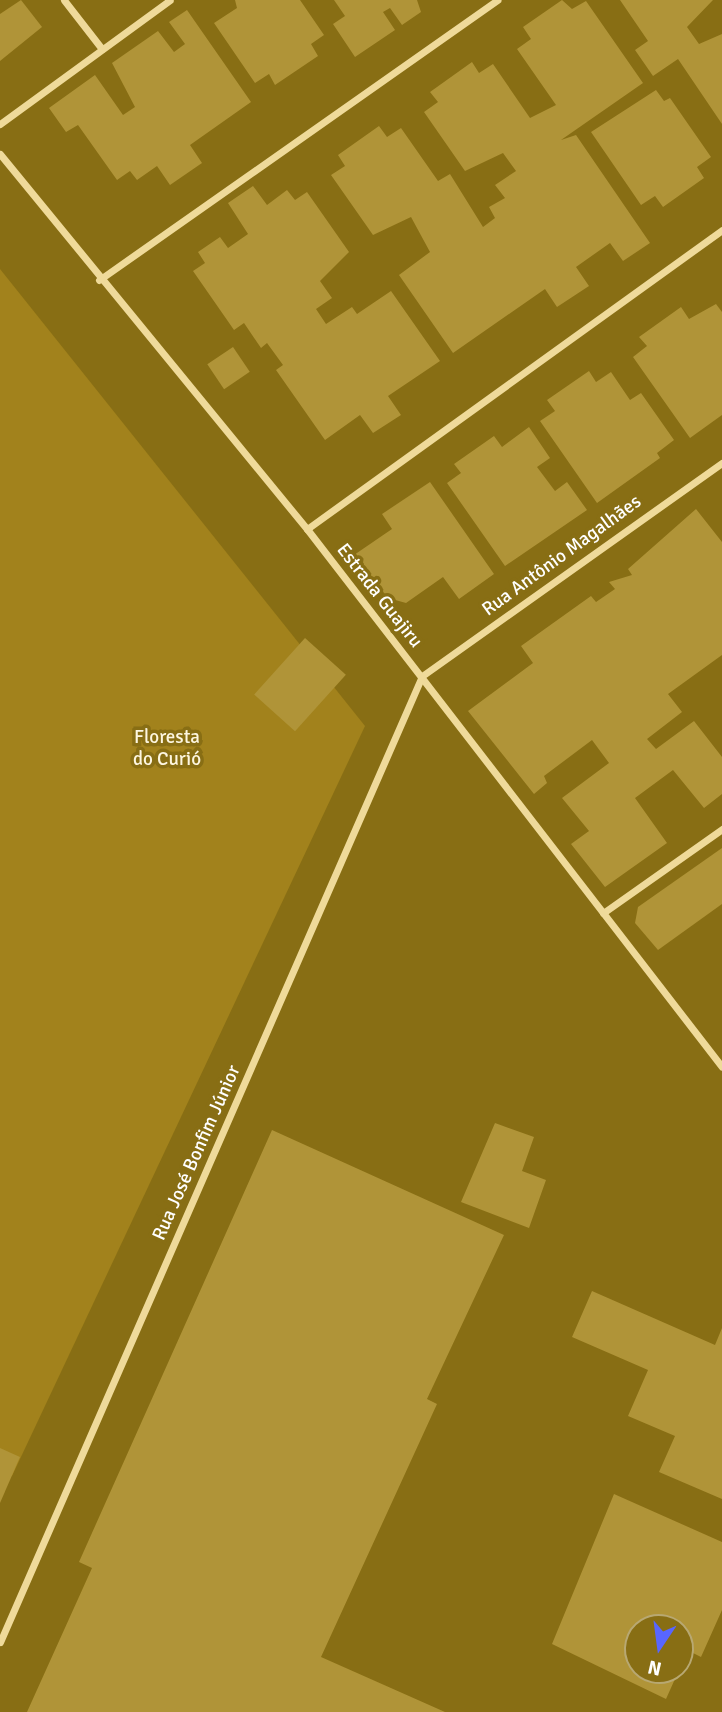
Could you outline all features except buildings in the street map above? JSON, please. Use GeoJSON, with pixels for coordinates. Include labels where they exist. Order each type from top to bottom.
{"type":"FeatureCollection","features":[{"type":"Feature","properties":{"kind":"street"},"geometry":{"type":"LineString","coordinates":[[64,0],[102,49]]}},
{"type":"Feature","properties":{"kind":"street"},"geometry":{"type":"LineString","coordinates":[[0,124],[170,0]]}},
{"type":"Feature","properties":{"kind":"street"},"geometry":{"type":"LineString","coordinates":[[99,280],[497,0]]}},
{"type":"Feature","properties":{"kind":"street","name":"Estrada Guajiru"},"geometry":{"type":"LineString","coordinates":[[0,154],[99,280],[307,528],[722,1066]]}},
{"type":"Feature","properties":{"kind":"street"},"geometry":{"type":"LineString","coordinates":[[307,528],[722,230]]}},
{"type":"Feature","properties":{"kind":"street","name":"Rua Antônio Magalhães"},"geometry":{"type":"LineString","coordinates":[[422,676],[722,463]]}},
{"type":"Feature","properties":{"kind":"street","name":"Rua José Bonfim Júnior"},"geometry":{"type":"LineString","coordinates":[[0,1642],[422,676]]}},
{"type":"Feature","properties":{"kind":"street"},"geometry":{"type":"LineString","coordinates":[[603,913],[722,829]]}},
{"type":"Feature","properties":{"kind":"green space","name":"Floresta do Curió"},"geometry":{"type":"Polygon","coordinates":[[[0,269],[365,726],[12,1476],[0,1471],[0,269]]]}}]}
